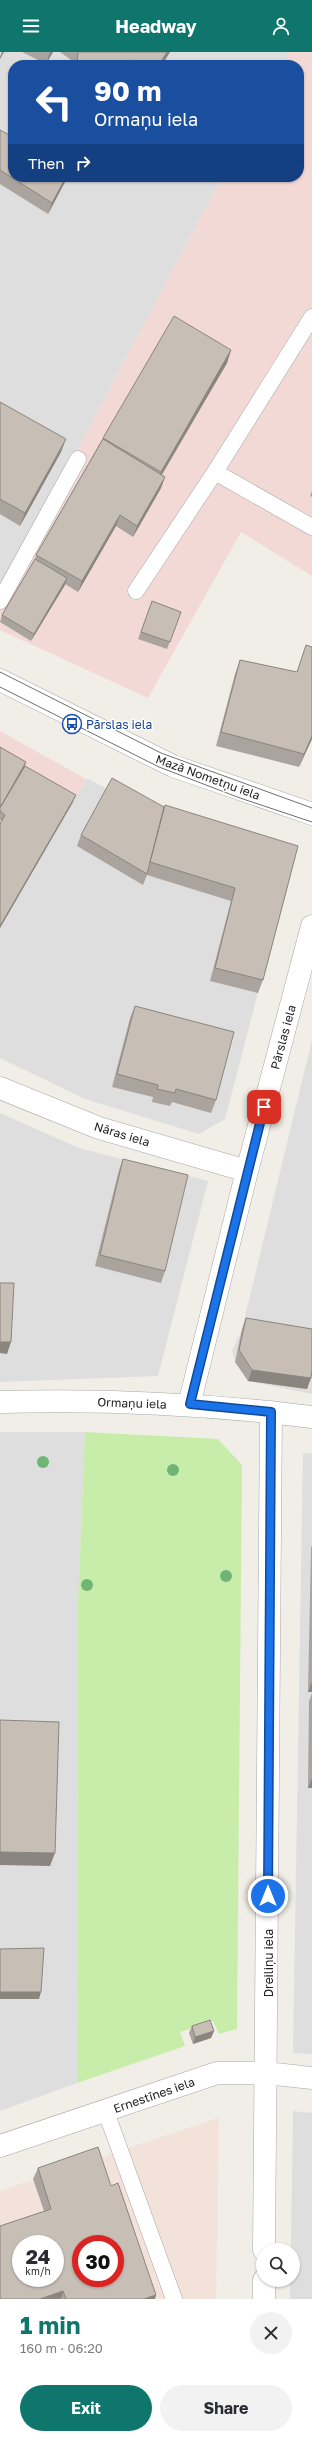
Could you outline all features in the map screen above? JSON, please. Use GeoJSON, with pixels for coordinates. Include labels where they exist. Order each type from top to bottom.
{"type":"FeatureCollection","features":[{"type":"Feature","properties":{"kind":"street","name":"Mazā Nometņu iela"},"geometry":{"type":"LineString","coordinates":[[0,680],[173,766],[312,814]]}},
{"type":"Feature","properties":{"kind":"street","name":"Pārslas iela"},"geometry":{"type":"LineString","coordinates":[[190,1404],[247,1171],[312,926]]}},
{"type":"Feature","properties":{"kind":"street","name":"Nāras iela"},"geometry":{"type":"LineString","coordinates":[[0,1088],[99,1128],[247,1171]]}},
{"type":"Feature","properties":{"kind":"street","name":"Ormaņu iela"},"geometry":{"type":"LineString","coordinates":[[0,1402],[60,1400],[190,1404],[312,1417]]}},
{"type":"Feature","properties":{"kind":"street","name":"Dreiliņu iela"},"geometry":{"type":"LineString","coordinates":[[264,2243],[271,1412]]}},
{"type":"Feature","properties":{"kind":"street","name":"Ernestīnes iela"},"geometry":{"type":"LineString","coordinates":[[0,2146],[106,2112],[217,2073],[266,2073],[312,2078]]}},
{"type":"Feature","properties":{"kind":"street"},"geometry":{"type":"LineString","coordinates":[[264,2287],[264,2299]]}},
{"type":"Feature","properties":{"kind":"lane"},"geometry":{"type":"LineString","coordinates":[[136,591],[215,472],[312,317]]}},
{"type":"Feature","properties":{"kind":"lane"},"geometry":{"type":"LineString","coordinates":[[0,601],[78,459]]}},
{"type":"Feature","properties":{"kind":"lane"},"geometry":{"type":"LineString","coordinates":[[215,472],[312,526]]}},
{"type":"Feature","properties":{"kind":"lane"},"geometry":{"type":"LineString","coordinates":[[106,2112],[174,2299]]}},
{"type":"Feature","properties":{"kind":"shaded area"},"geometry":{"type":"Polygon","coordinates":[[[0,52],[289,52],[285,60],[8,60],[8,182],[219,182],[0,596],[0,52]]]}},
{"type":"Feature","properties":{"kind":"shaded area"},"geometry":{"type":"Polygon","coordinates":[[[289,52],[312,52],[312,576],[241,532],[148,698],[0,630],[0,596],[219,182],[304,182],[304,60],[285,60],[289,52]]]}},
{"type":"Feature","properties":{"kind":"shaded area"},"geometry":{"type":"Polygon","coordinates":[[[0,731],[86,779],[0,928],[0,731]]]}},
{"type":"Feature","properties":{"kind":"shaded area"},"geometry":{"type":"Polygon","coordinates":[[[86,779],[89,779],[160,818],[293,859],[225,1119],[199,1134],[85,1099],[0,1058],[0,928],[86,779]]]}},
{"type":"Feature","properties":{"kind":"shaded area"},"geometry":{"type":"Polygon","coordinates":[[[312,1040],[312,1394],[248,1381],[235,1362],[232,1351],[242,1329],[312,1040]]]}},
{"type":"Feature","properties":{"kind":"shaded area"},"geometry":{"type":"Polygon","coordinates":[[[0,1113],[79,1148],[208,1181],[158,1376],[0,1382],[0,1113]]]}},
{"type":"Feature","properties":{"kind":"shaded area"},"geometry":{"type":"Polygon","coordinates":[[[0,1432],[85,1432],[78,1604],[77,2083],[0,2111],[0,1432]]]}},
{"type":"Feature","properties":{"kind":"shaded area"},"geometry":{"type":"Polygon","coordinates":[[[303,1453],[312,1454],[312,2054],[293,2053],[303,1453]]]}},
{"type":"Feature","properties":{"kind":"shaded area"},"geometry":{"type":"Polygon","coordinates":[[[293,2111],[312,2113],[312,2299],[290,2299],[290,2287],[300,2287],[300,2243],[291,2243],[293,2111]]]}},
{"type":"Feature","properties":{"kind":"shaded area"},"geometry":{"type":"Polygon","coordinates":[[[219,2118],[216,2299],[0,2299],[0,2191],[219,2118]]]}},
{"type":"Feature","properties":{"kind":"green space"},"geometry":{"type":"Polygon","coordinates":[[[85,1432],[218,1439],[242,1465],[237,2029],[219,2034],[213,2021],[180,2032],[185,2046],[77,2083],[78,1604],[85,1432]]]}},
{"type":"Feature","properties":{"kind":"building"},"geometry":{"type":"Polygon","coordinates":[[[78,52],[167,52],[162,60],[77,60],[78,52]]]}},
{"type":"Feature","properties":{"kind":"building"},"geometry":{"type":"Polygon","coordinates":[[[0,130],[8,134],[8,175],[0,170],[0,130]]]}},
{"type":"Feature","properties":{"kind":"building"},"geometry":{"type":"Polygon","coordinates":[[[19,182],[63,182],[52,203],[19,182]]]}},
{"type":"Feature","properties":{"kind":"building"},"geometry":{"type":"Polygon","coordinates":[[[174,316],[231,350],[161,472],[103,438],[174,316]]]}},
{"type":"Feature","properties":{"kind":"building"},"geometry":{"type":"Polygon","coordinates":[[[0,402],[66,439],[25,513],[0,499],[0,402]]]}},
{"type":"Feature","properties":{"kind":"building"},"geometry":{"type":"Polygon","coordinates":[[[103,439],[165,477],[137,526],[120,515],[82,581],[36,555],[103,439]]]}},
{"type":"Feature","properties":{"kind":"building"},"geometry":{"type":"Polygon","coordinates":[[[35,559],[67,578],[34,634],[2,615],[35,559]]]}},
{"type":"Feature","properties":{"kind":"building"},"geometry":{"type":"Polygon","coordinates":[[[152,601],[181,612],[170,642],[141,632],[152,601]]]}},
{"type":"Feature","properties":{"kind":"building"},"geometry":{"type":"Polygon","coordinates":[[[306,645],[312,647],[312,736],[304,754],[221,732],[240,660],[297,672],[306,645]]]}},
{"type":"Feature","properties":{"kind":"building"},"geometry":{"type":"Polygon","coordinates":[[[0,747],[26,762],[1,806],[0,805],[0,747]]]}},
{"type":"Feature","properties":{"kind":"building"},"geometry":{"type":"Polygon","coordinates":[[[25,766],[76,795],[0,926],[0,824],[5,815],[0,811],[0,808],[25,766]]]}},
{"type":"Feature","properties":{"kind":"building"},"geometry":{"type":"Polygon","coordinates":[[[112,778],[164,807],[147,874],[81,835],[112,778]]]}},
{"type":"Feature","properties":{"kind":"building"},"geometry":{"type":"Polygon","coordinates":[[[165,805],[298,846],[263,980],[215,968],[235,888],[150,862],[165,805]]]}},
{"type":"Feature","properties":{"kind":"building"},"geometry":{"type":"Polygon","coordinates":[[[135,1006],[234,1032],[216,1100],[176,1089],[175,1093],[157,1089],[158,1085],[117,1074],[135,1006]]]}},
{"type":"Feature","properties":{"kind":"building"},"geometry":{"type":"Polygon","coordinates":[[[123,1159],[188,1175],[165,1271],[100,1255],[123,1159]]]}},
{"type":"Feature","properties":{"kind":"building"},"geometry":{"type":"Polygon","coordinates":[[[0,1283],[14,1283],[11,1342],[0,1342],[0,1283]]]}},
{"type":"Feature","properties":{"kind":"building"},"geometry":{"type":"Polygon","coordinates":[[[246,1318],[312,1329],[311,1378],[252,1370],[239,1350],[246,1318]]]}},
{"type":"Feature","properties":{"kind":"building"},"geometry":{"type":"Polygon","coordinates":[[[0,1720],[59,1722],[55,1853],[0,1852],[0,1720]]]}},
{"type":"Feature","properties":{"kind":"building"},"geometry":{"type":"Polygon","coordinates":[[[44,1948],[41,1992],[0,1992],[0,1949],[44,1948]]]}},
{"type":"Feature","properties":{"kind":"building"},"geometry":{"type":"Polygon","coordinates":[[[210,2020],[214,2031],[195,2037],[192,2026],[210,2020]]]}},
{"type":"Feature","properties":{"kind":"building"},"geometry":{"type":"Polygon","coordinates":[[[98,2147],[111,2186],[118,2183],[156,2295],[144,2299],[66,2299],[63,2291],[40,2299],[0,2299],[0,2226],[51,2209],[38,2168],[98,2147]]]}},
{"type":"Feature","properties":{"kind":"tram line"},"geometry":{"type":"LineString","coordinates":[[0,672],[161,753],[312,808]]}},
{"type":"Feature","properties":{"kind":"tram line"},"geometry":{"type":"LineString","coordinates":[[0,687],[159,767],[240,798],[312,822]]}},
{"type":"Feature","properties":{"kind":"place","name":"Pārslas iela"},"geometry":{"type":"Point","coordinates":[72,724]}},
{"type":"Feature","properties":{"kind":"route"},"geometry":{"type":"LineString","coordinates":[[264,1107],[190,1404],[271,1412],[267,1723],[268,1896]]}}]}
